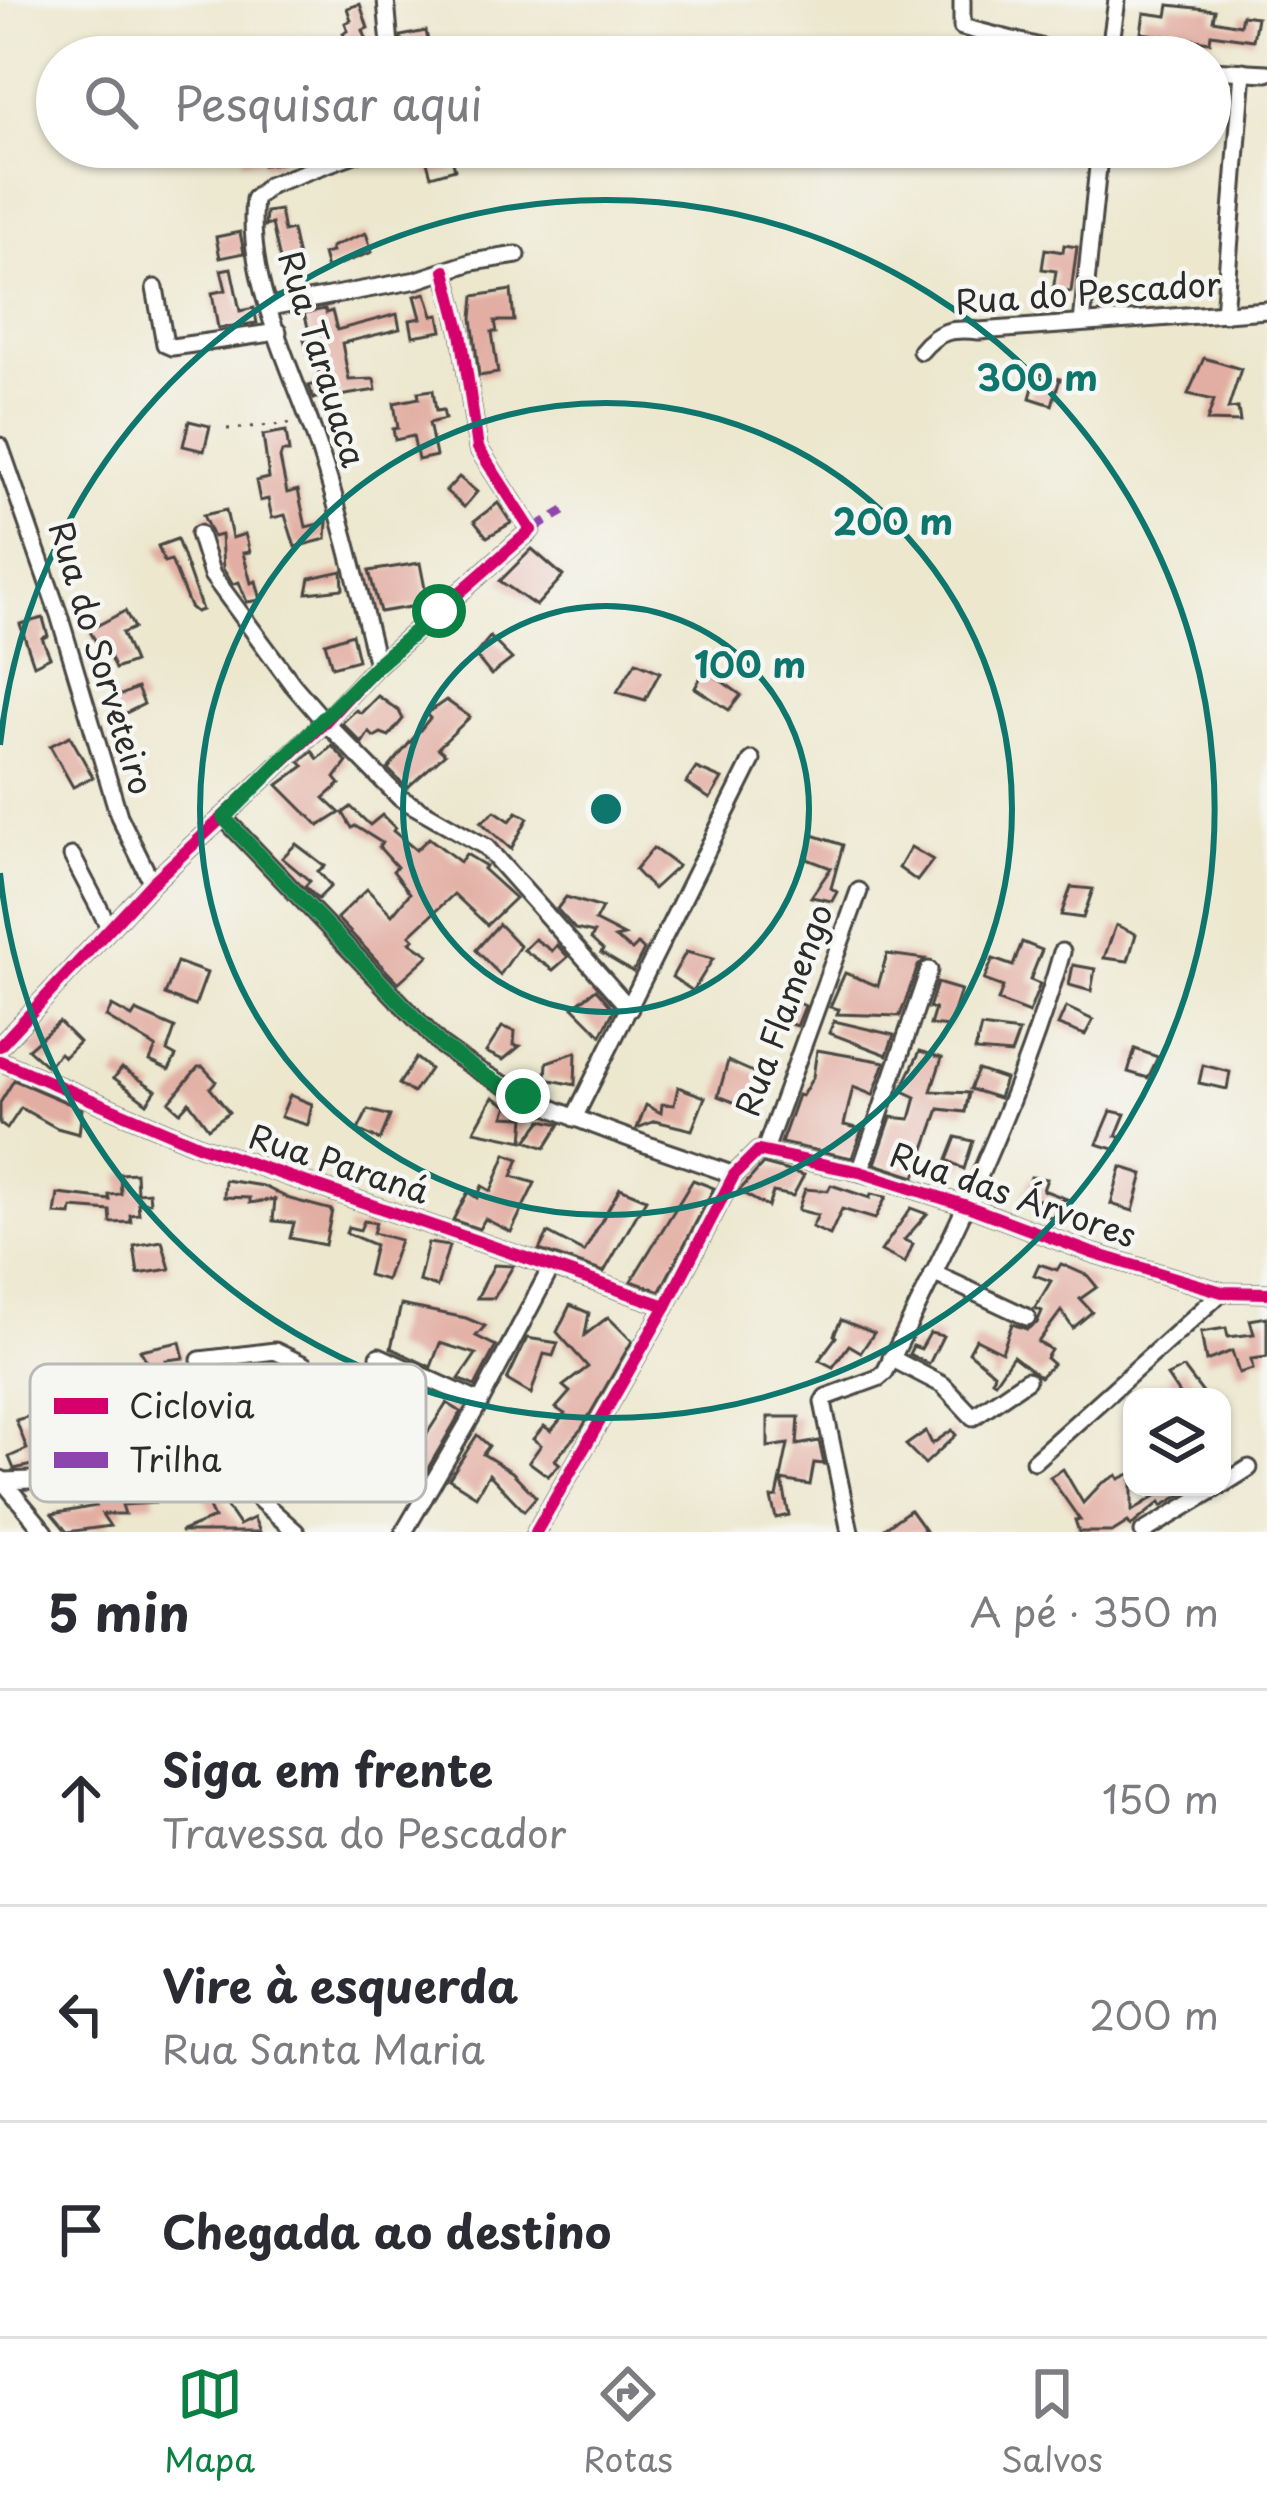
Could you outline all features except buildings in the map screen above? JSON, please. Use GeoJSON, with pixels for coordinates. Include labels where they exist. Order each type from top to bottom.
{"type":"FeatureCollection","features":[{"type":"Feature","properties":{"kind":"street"},"geometry":{"type":"LineString","coordinates":[[386,0],[389,36]]}},
{"type":"Feature","properties":{"kind":"street"},"geometry":{"type":"LineString","coordinates":[[962,0],[962,27],[997,36]]}},
{"type":"Feature","properties":{"kind":"street"},"geometry":{"type":"LineString","coordinates":[[1112,36],[1117,0]]}},
{"type":"Feature","properties":{"kind":"street"},"geometry":{"type":"LineString","coordinates":[[1231,71],[1267,73]]}},
{"type":"Feature","properties":{"kind":"street"},"geometry":{"type":"LineString","coordinates":[[1224,314],[1243,71]]}},
{"type":"Feature","properties":{"kind":"street","name":"Rua Tarauaca"},"geometry":{"type":"LineString","coordinates":[[317,168],[270,185],[254,199],[252,232],[269,307],[327,472],[377,665]]}},
{"type":"Feature","properties":{"kind":"street"},"geometry":{"type":"LineString","coordinates":[[1082,323],[1098,168]]}},
{"type":"Feature","properties":{"kind":"street"},"geometry":{"type":"LineString","coordinates":[[269,307],[417,280],[518,255]]}},
{"type":"Feature","properties":{"kind":"street"},"geometry":{"type":"LineString","coordinates":[[0,1046],[109,927],[325,722],[377,665],[531,530],[478,448],[461,334],[445,271]]}},
{"type":"Feature","properties":{"kind":"street"},"geometry":{"type":"LineString","coordinates":[[155,288],[160,332],[172,347],[278,332]]}},
{"type":"Feature","properties":{"kind":"street","name":"Rua do Pescador"},"geometry":{"type":"LineString","coordinates":[[921,351],[934,335],[958,328],[980,331],[1267,310]]}},
{"type":"Feature","properties":{"kind":"street","name":"Rua do Sorveteiro"},"geometry":{"type":"LineString","coordinates":[[0,446],[59,615],[119,816],[152,884]]}},
{"type":"Feature","properties":{"kind":"street"},"geometry":{"type":"LineString","coordinates":[[199,533],[212,575],[325,722],[400,798],[486,847],[630,1009]]}},
{"type":"Feature","properties":{"kind":"street"},"geometry":{"type":"LineString","coordinates":[[574,1118],[752,760]]}},
{"type":"Feature","properties":{"kind":"street"},"geometry":{"type":"LineString","coordinates":[[224,818],[442,1046],[506,1088],[574,1118],[739,1169]]}},
{"type":"Feature","properties":{"kind":"street"},"geometry":{"type":"LineString","coordinates":[[71,856],[109,927]]}},
{"type":"Feature","properties":{"kind":"street","name":"Rua Flamengo"},"geometry":{"type":"LineString","coordinates":[[765,1150],[859,891]]}},
{"type":"Feature","properties":{"kind":"street"},"geometry":{"type":"LineString","coordinates":[[850,1532],[823,1402],[878,1378],[891,1358],[967,1206],[1062,952]]}},
{"type":"Feature","properties":{"kind":"street"},"geometry":{"type":"LineString","coordinates":[[860,1172],[929,970]]}},
{"type":"Feature","properties":{"kind":"street","name":"Rua Paraná"},"geometry":{"type":"LineString","coordinates":[[0,1061],[200,1146],[666,1306]]}},
{"type":"Feature","properties":{"kind":"street"},"geometry":{"type":"LineString","coordinates":[[536,1532],[739,1169],[765,1150]]}},
{"type":"Feature","properties":{"kind":"street","name":"Rua das Árvores"},"geometry":{"type":"LineString","coordinates":[[765,1150],[860,1172],[1092,1253],[1222,1292],[1267,1293]]}},
{"type":"Feature","properties":{"kind":"street"},"geometry":{"type":"LineString","coordinates":[[426,1495],[552,1265]]}},
{"type":"Feature","properties":{"kind":"street"},"geometry":{"type":"LineString","coordinates":[[933,1273],[1027,1317]]}},
{"type":"Feature","properties":{"kind":"street"},"geometry":{"type":"LineString","coordinates":[[1034,1461],[1222,1292]]}},
{"type":"Feature","properties":{"kind":"street"},"geometry":{"type":"LineString","coordinates":[[200,1360],[275,1352],[302,1364]]}},
{"type":"Feature","properties":{"kind":"street"},"geometry":{"type":"LineString","coordinates":[[379,1356],[397,1364]]}},
{"type":"Feature","properties":{"kind":"street"},"geometry":{"type":"LineString","coordinates":[[891,1358],[944,1385],[968,1417],[980,1416],[1027,1380]]}},
{"type":"Feature","properties":{"kind":"street"},"geometry":{"type":"LineString","coordinates":[[426,1377],[480,1402]]}},
{"type":"Feature","properties":{"kind":"street"},"geometry":{"type":"LineString","coordinates":[[1231,1479],[1249,1468]]}},
{"type":"Feature","properties":{"kind":"street"},"geometry":{"type":"LineString","coordinates":[[2,1479],[45,1532]]}},
{"type":"Feature","properties":{"kind":"street"},"geometry":{"type":"LineString","coordinates":[[1143,1532],[1203,1496]]}},
{"type":"Feature","properties":{"kind":"street"},"geometry":{"type":"LineString","coordinates":[[262,1502],[296,1532]]}},
{"type":"Feature","properties":{"kind":"street"},"geometry":{"type":"LineString","coordinates":[[404,1532],[422,1502]]}},
{"type":"Feature","properties":{"kind":"path"},"geometry":{"type":"LineString","coordinates":[[227,428],[309,424]]}},
{"type":"Feature","properties":{"kind":"marked path"},"geometry":{"type":"LineString","coordinates":[[531,530],[564,511]]}},
{"type":"Feature","properties":{"kind":"cycle path"},"geometry":{"type":"LineString","coordinates":[[0,1046],[152,883],[325,722],[377,665],[531,530],[478,448],[461,333],[445,271]]}},
{"type":"Feature","properties":{"kind":"cycle path"},"geometry":{"type":"LineString","coordinates":[[0,1061],[200,1146],[666,1306]]}},
{"type":"Feature","properties":{"kind":"cycle path"},"geometry":{"type":"LineString","coordinates":[[536,1532],[666,1306],[734,1175],[758,1151],[860,1172],[1092,1253],[1222,1292],[1267,1293]]}},
{"type":"Feature","properties":{"kind":"route"},"geometry":{"type":"LineString","coordinates":[[439,611],[377,665],[224,818],[442,1046],[523,1096]]}}]}
